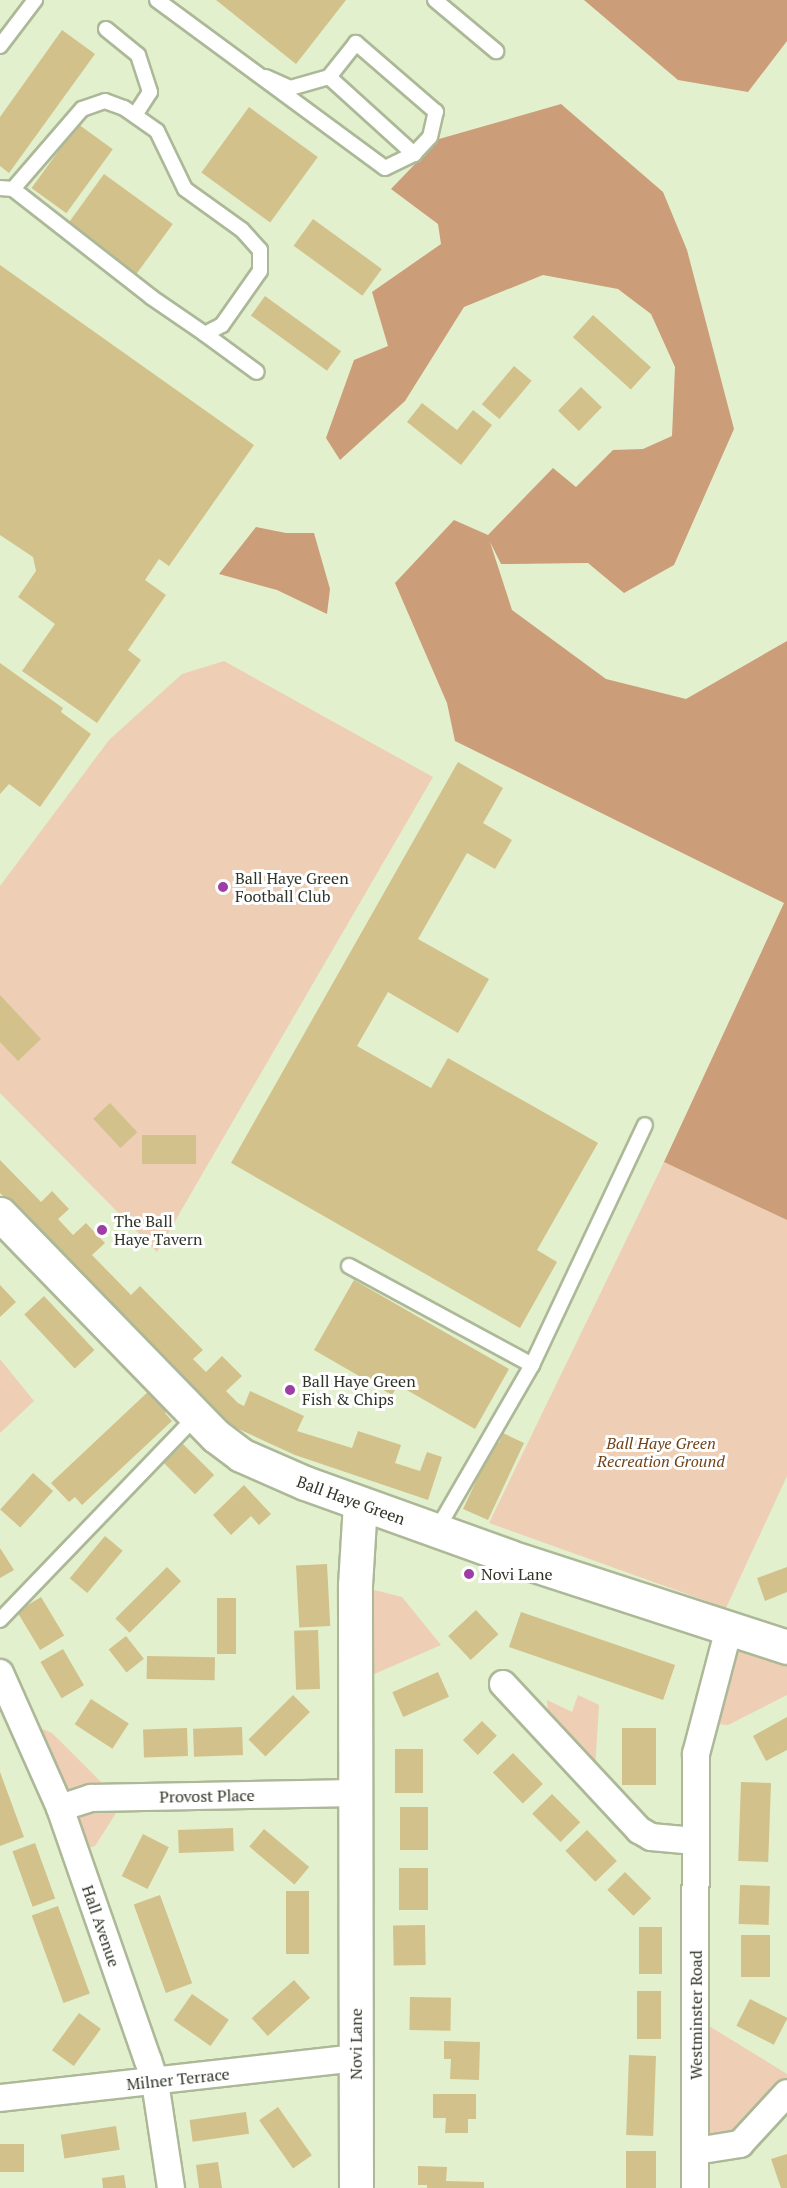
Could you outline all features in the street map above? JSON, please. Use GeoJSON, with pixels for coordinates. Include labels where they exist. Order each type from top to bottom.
{"type":"FeatureCollection","features":[{"type":"Feature","properties":{"kind":"street","name":"Ball Haye Green"},"geometry":{"type":"LineString","coordinates":[[0,1214],[196,1416],[241,1455],[360,1504],[436,1531],[787,1647]]}},
{"type":"Feature","properties":{"kind":"street","name":"Novi Lane"},"geometry":{"type":"LineString","coordinates":[[356,2188],[355,1585],[360,1504]]}},
{"type":"Feature","properties":{"kind":"street","name":"Westminster Road"},"geometry":{"type":"LineString","coordinates":[[695,2188],[696,1754],[729,1628]]}},
{"type":"Feature","properties":{"kind":"street","name":"Hall Avenue"},"geometry":{"type":"LineString","coordinates":[[0,1673],[60,1808],[155,2082],[171,2188]]}},
{"type":"Feature","properties":{"kind":"street"},"geometry":{"type":"LineString","coordinates":[[503,1684],[639,1830],[651,1837],[695,1841]]}},
{"type":"Feature","properties":{"kind":"street","name":"Provost Place"},"geometry":{"type":"LineString","coordinates":[[60,1808],[91,1798],[355,1793]]}},
{"type":"Feature","properties":{"kind":"street","name":"Milner Terrace"},"geometry":{"type":"LineString","coordinates":[[0,2098],[357,2058]]}},
{"type":"Feature","properties":{"kind":"street"},"geometry":{"type":"LineString","coordinates":[[696,2151],[740,2144],[787,2093]]}},
{"type":"Feature","properties":{"kind":"lane"},"geometry":{"type":"LineString","coordinates":[[0,46],[35,0]]}},
{"type":"Feature","properties":{"kind":"lane"},"geometry":{"type":"LineString","coordinates":[[157,0],[265,77],[385,168],[414,154],[430,137],[436,112],[356,43],[329,77],[290,88],[265,77]]}},
{"type":"Feature","properties":{"kind":"lane"},"geometry":{"type":"LineString","coordinates":[[435,0],[496,51]]}},
{"type":"Feature","properties":{"kind":"lane"},"geometry":{"type":"LineString","coordinates":[[106,29],[138,55],[150,92],[135,115]]}},
{"type":"Feature","properties":{"kind":"lane"},"geometry":{"type":"LineString","coordinates":[[329,77],[414,154]]}},
{"type":"Feature","properties":{"kind":"lane"},"geometry":{"type":"LineString","coordinates":[[205,334],[222,325],[260,271],[260,250],[242,230],[185,189],[157,131],[135,115],[105,101],[82,109],[6,188],[151,297],[256,372]]}},
{"type":"Feature","properties":{"kind":"lane"},"geometry":{"type":"LineString","coordinates":[[436,1531],[532,1365],[645,1125]]}},
{"type":"Feature","properties":{"kind":"lane"},"geometry":{"type":"LineString","coordinates":[[349,1266],[532,1365]]}},
{"type":"Feature","properties":{"kind":"lane"},"geometry":{"type":"LineString","coordinates":[[0,1620],[196,1416]]}},
{"type":"Feature","properties":{"kind":"green space","name":"Ball Haye Green Football Club"},"geometry":{"type":"Polygon","coordinates":[[[224,661],[433,777],[157,1252],[0,1093],[0,886],[109,740],[182,674],[224,661]]]}},
{"type":"Feature","properties":{"kind":"green space","name":"Ball Haye Green Recreation Ground"},"geometry":{"type":"Polygon","coordinates":[[[664,1162],[787,1220],[787,1476],[726,1608],[489,1523],[664,1162]]]}},
{"type":"Feature","properties":{"kind":"green space"},"geometry":{"type":"Polygon","coordinates":[[[0,1359],[34,1401],[0,1433],[0,1359]]]}},
{"type":"Feature","properties":{"kind":"green space"},"geometry":{"type":"Polygon","coordinates":[[[355,1585],[402,1597],[441,1645],[356,1682],[355,1585]]]}},
{"type":"Feature","properties":{"kind":"green space"},"geometry":{"type":"Polygon","coordinates":[[[729,1628],[787,1647],[787,1695],[728,1725],[704,1723],[729,1628]]]}},
{"type":"Feature","properties":{"kind":"green space"},"geometry":{"type":"Polygon","coordinates":[[[578,1695],[599,1705],[594,1785],[538,1723],[548,1713],[547,1700],[572,1712],[578,1695]]]}},
{"type":"Feature","properties":{"kind":"green space"},"geometry":{"type":"Polygon","coordinates":[[[24,1721],[52,1733],[117,1798],[118,1810],[95,1846],[76,1852],[24,1721]]]}},
{"type":"Feature","properties":{"kind":"green space"},"geometry":{"type":"Polygon","coordinates":[[[696,2018],[787,2074],[787,2093],[762,2123],[696,2151],[696,2018]]]}},
{"type":"Feature","properties":{"kind":"shaded area"},"geometry":{"type":"Polygon","coordinates":[[[584,0],[787,0],[787,41],[748,92],[678,80],[584,0]]]}},
{"type":"Feature","properties":{"kind":"shaded area"},"geometry":{"type":"Polygon","coordinates":[[[561,104],[663,192],[687,250],[734,429],[674,565],[624,593],[588,563],[501,564],[490,542],[512,610],[606,679],[686,699],[787,641],[787,1220],[664,1162],[784,903],[455,741],[447,703],[395,583],[454,520],[488,535],[553,468],[576,487],[613,450],[643,449],[672,436],[675,367],[651,314],[618,289],[543,275],[464,307],[405,401],[340,460],[326,438],[354,360],[388,346],[372,292],[441,244],[438,224],[391,189],[439,139],[561,104]]]}},
{"type":"Feature","properties":{"kind":"shaded area"},"geometry":{"type":"Polygon","coordinates":[[[256,527],[286,533],[314,533],[330,589],[327,614],[277,590],[219,574],[256,527]]]}},
{"type":"Feature","properties":{"kind":"building"},"geometry":{"type":"Polygon","coordinates":[[[216,0],[346,0],[296,64],[216,0]]]}},
{"type":"Feature","properties":{"kind":"building"},"geometry":{"type":"Polygon","coordinates":[[[62,30],[95,54],[9,173],[0,166],[0,117],[62,30]]]}},
{"type":"Feature","properties":{"kind":"building"},"geometry":{"type":"Polygon","coordinates":[[[249,107],[318,157],[270,222],[201,173],[249,107]]]}},
{"type":"Feature","properties":{"kind":"building"},"geometry":{"type":"Polygon","coordinates":[[[78,124],[113,149],[66,213],[32,188],[78,124]]]}},
{"type":"Feature","properties":{"kind":"building"},"geometry":{"type":"Polygon","coordinates":[[[104,174],[173,224],[136,274],[68,224],[104,174]]]}},
{"type":"Feature","properties":{"kind":"building"},"geometry":{"type":"Polygon","coordinates":[[[313,219],[382,269],[362,296],[294,246],[313,219]]]}},
{"type":"Feature","properties":{"kind":"building"},"geometry":{"type":"Polygon","coordinates":[[[0,265],[254,445],[169,566],[159,559],[145,580],[166,595],[128,650],[141,660],[97,723],[22,671],[55,624],[18,597],[36,571],[33,557],[0,535],[0,265]]]}},
{"type":"Feature","properties":{"kind":"building"},"geometry":{"type":"Polygon","coordinates":[[[265,296],[341,351],[327,371],[251,315],[265,296]]]}},
{"type":"Feature","properties":{"kind":"building"},"geometry":{"type":"Polygon","coordinates":[[[593,315],[651,367],[631,389],[573,337],[593,315]]]}},
{"type":"Feature","properties":{"kind":"building"},"geometry":{"type":"Polygon","coordinates":[[[514,366],[532,381],[499,419],[482,404],[514,366]]]}},
{"type":"Feature","properties":{"kind":"building"},"geometry":{"type":"Polygon","coordinates":[[[581,387],[602,407],[579,431],[558,411],[581,387]]]}},
{"type":"Feature","properties":{"kind":"building"},"geometry":{"type":"Polygon","coordinates":[[[422,403],[457,430],[473,410],[492,425],[461,465],[407,422],[422,403]]]}},
{"type":"Feature","properties":{"kind":"building"},"geometry":{"type":"Polygon","coordinates":[[[0,663],[63,708],[61,712],[91,734],[40,807],[9,784],[0,794],[0,663]]]}},
{"type":"Feature","properties":{"kind":"building"},"geometry":{"type":"Polygon","coordinates":[[[458,762],[503,788],[483,823],[512,840],[495,869],[467,853],[418,939],[489,979],[458,1033],[388,992],[357,1046],[431,1088],[448,1058],[598,1143],[537,1250],[557,1262],[520,1328],[231,1163],[458,762]]]}},
{"type":"Feature","properties":{"kind":"building"},"geometry":{"type":"Polygon","coordinates":[[[0,995],[41,1039],[18,1061],[0,1042],[0,995]]]}},
{"type":"Feature","properties":{"kind":"building"},"geometry":{"type":"Polygon","coordinates":[[[110,1103],[137,1132],[120,1148],[93,1119],[110,1103]]]}},
{"type":"Feature","properties":{"kind":"building"},"geometry":{"type":"Polygon","coordinates":[[[142,1135],[196,1135],[196,1164],[142,1164],[142,1135]]]}},
{"type":"Feature","properties":{"kind":"building"},"geometry":{"type":"Polygon","coordinates":[[[0,1160],[41,1202],[52,1191],[69,1209],[58,1219],[73,1235],[86,1223],[105,1243],[92,1255],[131,1295],[140,1286],[203,1350],[193,1359],[206,1372],[222,1356],[242,1376],[226,1391],[238,1403],[244,1406],[250,1391],[304,1416],[297,1431],[352,1448],[358,1431],[401,1445],[395,1463],[420,1471],[427,1452],[442,1457],[428,1500],[295,1455],[221,1421],[0,1193],[0,1160]]]}},
{"type":"Feature","properties":{"kind":"building"},"geometry":{"type":"Polygon","coordinates":[[[354,1280],[509,1369],[475,1429],[398,1385],[392,1395],[314,1350],[354,1280]]]}},
{"type":"Feature","properties":{"kind":"building"},"geometry":{"type":"Polygon","coordinates":[[[0,1285],[16,1302],[0,1317],[0,1285]]]}},
{"type":"Feature","properties":{"kind":"building"},"geometry":{"type":"Polygon","coordinates":[[[44,1296],[94,1350],[75,1369],[24,1314],[44,1296]]]}},
{"type":"Feature","properties":{"kind":"building"},"geometry":{"type":"Polygon","coordinates":[[[151,1389],[169,1409],[165,1413],[172,1421],[82,1505],[75,1497],[69,1502],[51,1483],[151,1389]]]}},
{"type":"Feature","properties":{"kind":"building"},"geometry":{"type":"Polygon","coordinates":[[[503,1433],[524,1443],[488,1520],[463,1509],[495,1441],[499,1443],[503,1433]]]}},
{"type":"Feature","properties":{"kind":"building"},"geometry":{"type":"Polygon","coordinates":[[[183,1444],[214,1475],[195,1494],[164,1463],[183,1444]]]}},
{"type":"Feature","properties":{"kind":"building"},"geometry":{"type":"Polygon","coordinates":[[[33,1473],[53,1491],[20,1527],[0,1509],[33,1473]]]}},
{"type":"Feature","properties":{"kind":"building"},"geometry":{"type":"Polygon","coordinates":[[[244,1485],[271,1514],[259,1525],[251,1516],[231,1535],[213,1515],[244,1485]]]}},
{"type":"Feature","properties":{"kind":"building"},"geometry":{"type":"Polygon","coordinates":[[[105,1536],[123,1551],[87,1593],[70,1578],[105,1536]]]}},
{"type":"Feature","properties":{"kind":"building"},"geometry":{"type":"Polygon","coordinates":[[[0,1548],[14,1570],[0,1578],[0,1548]]]}},
{"type":"Feature","properties":{"kind":"building"},"geometry":{"type":"Polygon","coordinates":[[[327,1564],[330,1626],[299,1628],[296,1566],[327,1564]]]}},
{"type":"Feature","properties":{"kind":"building"},"geometry":{"type":"Polygon","coordinates":[[[167,1567],[181,1581],[130,1633],[115,1619],[167,1567]]]}},
{"type":"Feature","properties":{"kind":"building"},"geometry":{"type":"Polygon","coordinates":[[[787,1567],[787,1592],[765,1601],[757,1578],[787,1567]]]}},
{"type":"Feature","properties":{"kind":"building"},"geometry":{"type":"Polygon","coordinates":[[[41,1597],[64,1636],[40,1650],[17,1611],[41,1597]]]}},
{"type":"Feature","properties":{"kind":"building"},"geometry":{"type":"Polygon","coordinates":[[[217,1598],[236,1598],[236,1654],[217,1654],[217,1598]]]}},
{"type":"Feature","properties":{"kind":"building"},"geometry":{"type":"Polygon","coordinates":[[[476,1610],[499,1634],[471,1660],[448,1636],[476,1610]]]}},
{"type":"Feature","properties":{"kind":"building"},"geometry":{"type":"Polygon","coordinates":[[[521,1612],[675,1665],[663,1700],[509,1647],[521,1612]]]}},
{"type":"Feature","properties":{"kind":"building"},"geometry":{"type":"Polygon","coordinates":[[[318,1630],[320,1689],[296,1690],[294,1631],[318,1630]]]}},
{"type":"Feature","properties":{"kind":"building"},"geometry":{"type":"Polygon","coordinates":[[[126,1636],[144,1659],[127,1672],[109,1650],[126,1636]]]}},
{"type":"Feature","properties":{"kind":"building"},"geometry":{"type":"Polygon","coordinates":[[[63,1649],[84,1685],[61,1698],[40,1662],[63,1649]]]}},
{"type":"Feature","properties":{"kind":"building"},"geometry":{"type":"Polygon","coordinates":[[[147,1656],[215,1657],[215,1680],[147,1679],[147,1656]]]}},
{"type":"Feature","properties":{"kind":"building"},"geometry":{"type":"Polygon","coordinates":[[[438,1672],[449,1697],[403,1717],[392,1692],[438,1672]]]}},
{"type":"Feature","properties":{"kind":"building"},"geometry":{"type":"Polygon","coordinates":[[[293,1695],[310,1712],[265,1757],[248,1740],[293,1695]]]}},
{"type":"Feature","properties":{"kind":"building"},"geometry":{"type":"Polygon","coordinates":[[[91,1699],[129,1724],[112,1749],[75,1724],[91,1699]]]}},
{"type":"Feature","properties":{"kind":"building"},"geometry":{"type":"Polygon","coordinates":[[[787,1717],[787,1750],[766,1761],[753,1736],[787,1717]]]}},
{"type":"Feature","properties":{"kind":"building"},"geometry":{"type":"Polygon","coordinates":[[[482,1721],[497,1736],[478,1755],[463,1740],[482,1721]]]}},
{"type":"Feature","properties":{"kind":"building"},"geometry":{"type":"Polygon","coordinates":[[[242,1727],[243,1755],[194,1757],[193,1729],[242,1727]]]}},
{"type":"Feature","properties":{"kind":"building"},"geometry":{"type":"Polygon","coordinates":[[[187,1728],[188,1756],[144,1758],[143,1730],[187,1728]]]}},
{"type":"Feature","properties":{"kind":"building"},"geometry":{"type":"Polygon","coordinates":[[[622,1728],[656,1728],[656,1785],[622,1785],[622,1728]]]}},
{"type":"Feature","properties":{"kind":"building"},"geometry":{"type":"Polygon","coordinates":[[[395,1749],[423,1749],[423,1793],[395,1793],[395,1749]]]}},
{"type":"Feature","properties":{"kind":"building"},"geometry":{"type":"Polygon","coordinates":[[[513,1753],[543,1784],[523,1803],[493,1772],[513,1753]]]}},
{"type":"Feature","properties":{"kind":"building"},"geometry":{"type":"Polygon","coordinates":[[[0,1772],[24,1837],[0,1846],[0,1772]]]}},
{"type":"Feature","properties":{"kind":"building"},"geometry":{"type":"Polygon","coordinates":[[[741,1782],[771,1783],[768,1862],[738,1861],[741,1782]]]}},
{"type":"Feature","properties":{"kind":"building"},"geometry":{"type":"Polygon","coordinates":[[[552,1794],[580,1822],[560,1842],[532,1814],[552,1794]]]}},
{"type":"Feature","properties":{"kind":"building"},"geometry":{"type":"Polygon","coordinates":[[[400,1807],[428,1807],[428,1850],[400,1850],[400,1807]]]}},
{"type":"Feature","properties":{"kind":"building"},"geometry":{"type":"Polygon","coordinates":[[[233,1828],[234,1851],[179,1853],[178,1830],[233,1828]]]}},
{"type":"Feature","properties":{"kind":"building"},"geometry":{"type":"Polygon","coordinates":[[[264,1829],[309,1867],[294,1885],[249,1847],[264,1829]]]}},
{"type":"Feature","properties":{"kind":"building"},"geometry":{"type":"Polygon","coordinates":[[[587,1830],[617,1861],[595,1882],[565,1851],[587,1830]]]}},
{"type":"Feature","properties":{"kind":"building"},"geometry":{"type":"Polygon","coordinates":[[[143,1834],[169,1847],[148,1889],[122,1876],[143,1834]]]}},
{"type":"Feature","properties":{"kind":"building"},"geometry":{"type":"Polygon","coordinates":[[[35,1843],[55,1898],[33,1907],[12,1851],[35,1843]]]}},
{"type":"Feature","properties":{"kind":"building"},"geometry":{"type":"Polygon","coordinates":[[[399,1868],[428,1868],[428,1910],[399,1910],[399,1868]]]}},
{"type":"Feature","properties":{"kind":"building"},"geometry":{"type":"Polygon","coordinates":[[[625,1872],[651,1898],[633,1916],[607,1890],[625,1872]]]}},
{"type":"Feature","properties":{"kind":"building"},"geometry":{"type":"Polygon","coordinates":[[[740,1885],[770,1886],[769,1925],[739,1924],[740,1885]]]}},
{"type":"Feature","properties":{"kind":"building"},"geometry":{"type":"Polygon","coordinates":[[[286,1891],[309,1891],[309,1954],[286,1954],[286,1891]]]}},
{"type":"Feature","properties":{"kind":"building"},"geometry":{"type":"Polygon","coordinates":[[[160,1895],[192,1983],[166,1993],[134,1905],[160,1895]]]}},
{"type":"Feature","properties":{"kind":"building"},"geometry":{"type":"Polygon","coordinates":[[[58,1906],[90,1993],[63,2003],[32,1916],[58,1906]]]}},
{"type":"Feature","properties":{"kind":"building"},"geometry":{"type":"Polygon","coordinates":[[[425,1925],[426,1965],[394,1966],[393,1926],[425,1925]]]}},
{"type":"Feature","properties":{"kind":"building"},"geometry":{"type":"Polygon","coordinates":[[[639,1927],[662,1927],[662,1974],[639,1974],[639,1927]]]}},
{"type":"Feature","properties":{"kind":"building"},"geometry":{"type":"Polygon","coordinates":[[[741,1935],[770,1935],[770,1977],[741,1977],[741,1935]]]}},
{"type":"Feature","properties":{"kind":"building"},"geometry":{"type":"Polygon","coordinates":[[[294,1980],[310,1998],[268,2036],[252,2018],[294,1980]]]}},
{"type":"Feature","properties":{"kind":"building"},"geometry":{"type":"Polygon","coordinates":[[[637,1991],[661,1991],[661,2039],[637,2039],[637,1991]]]}},
{"type":"Feature","properties":{"kind":"building"},"geometry":{"type":"Polygon","coordinates":[[[192,1994],[229,2020],[211,2046],[174,2020],[192,1994]]]}},
{"type":"Feature","properties":{"kind":"building"},"geometry":{"type":"Polygon","coordinates":[[[410,1997],[451,1998],[450,2031],[409,2030],[410,1997]]]}},
{"type":"Feature","properties":{"kind":"building"},"geometry":{"type":"Polygon","coordinates":[[[750,1999],[787,2018],[774,2045],[736,2026],[750,1999]]]}},
{"type":"Feature","properties":{"kind":"building"},"geometry":{"type":"Polygon","coordinates":[[[79,2013],[101,2029],[74,2066],[52,2050],[79,2013]]]}},
{"type":"Feature","properties":{"kind":"building"},"geometry":{"type":"Polygon","coordinates":[[[444,2041],[480,2042],[479,2080],[450,2079],[451,2059],[444,2059],[444,2041]]]}},
{"type":"Feature","properties":{"kind":"building"},"geometry":{"type":"Polygon","coordinates":[[[629,2055],[656,2056],[653,2136],[626,2135],[629,2055]]]}},
{"type":"Feature","properties":{"kind":"building"},"geometry":{"type":"Polygon","coordinates":[[[433,2094],[476,2094],[476,2119],[468,2119],[468,2133],[445,2133],[446,2118],[433,2118],[433,2094]]]}},
{"type":"Feature","properties":{"kind":"building"},"geometry":{"type":"Polygon","coordinates":[[[278,2107],[312,2155],[293,2169],[259,2120],[278,2107]]]}},
{"type":"Feature","properties":{"kind":"building"},"geometry":{"type":"Polygon","coordinates":[[[246,2112],[249,2134],[193,2142],[190,2120],[246,2112]]]}},
{"type":"Feature","properties":{"kind":"building"},"geometry":{"type":"Polygon","coordinates":[[[116,2126],[120,2150],[64,2158],[61,2135],[116,2126]]]}},
{"type":"Feature","properties":{"kind":"building"},"geometry":{"type":"Polygon","coordinates":[[[0,2144],[24,2144],[24,2172],[0,2172],[0,2144]]]}},
{"type":"Feature","properties":{"kind":"building"},"geometry":{"type":"Polygon","coordinates":[[[626,2151],[656,2151],[656,2188],[626,2188],[626,2151]]]}},
{"type":"Feature","properties":{"kind":"building"},"geometry":{"type":"Polygon","coordinates":[[[787,2154],[787,2188],[781,2188],[771,2159],[787,2154]]]}},
{"type":"Feature","properties":{"kind":"building"},"geometry":{"type":"Polygon","coordinates":[[[218,2162],[222,2188],[199,2188],[196,2165],[218,2162]]]}},
{"type":"Feature","properties":{"kind":"building"},"geometry":{"type":"Polygon","coordinates":[[[418,2166],[447,2167],[446,2181],[484,2182],[484,2188],[427,2188],[427,2185],[418,2185],[418,2166]]]}},
{"type":"Feature","properties":{"kind":"building"},"geometry":{"type":"Polygon","coordinates":[[[124,2175],[126,2188],[103,2188],[102,2178],[124,2175]]]}},
{"type":"Feature","properties":{"kind":"place","name":"Ball Haye Green Football Club"},"geometry":{"type":"Point","coordinates":[223,887]}},
{"type":"Feature","properties":{"kind":"place","name":"The Ball Haye Tavern"},"geometry":{"type":"Point","coordinates":[102,1230]}},
{"type":"Feature","properties":{"kind":"place","name":"Ball Haye Green Fish & Chips"},"geometry":{"type":"Point","coordinates":[290,1390]}},
{"type":"Feature","properties":{"kind":"place","name":"Novi Lane"},"geometry":{"type":"Point","coordinates":[469,1574]}}]}
